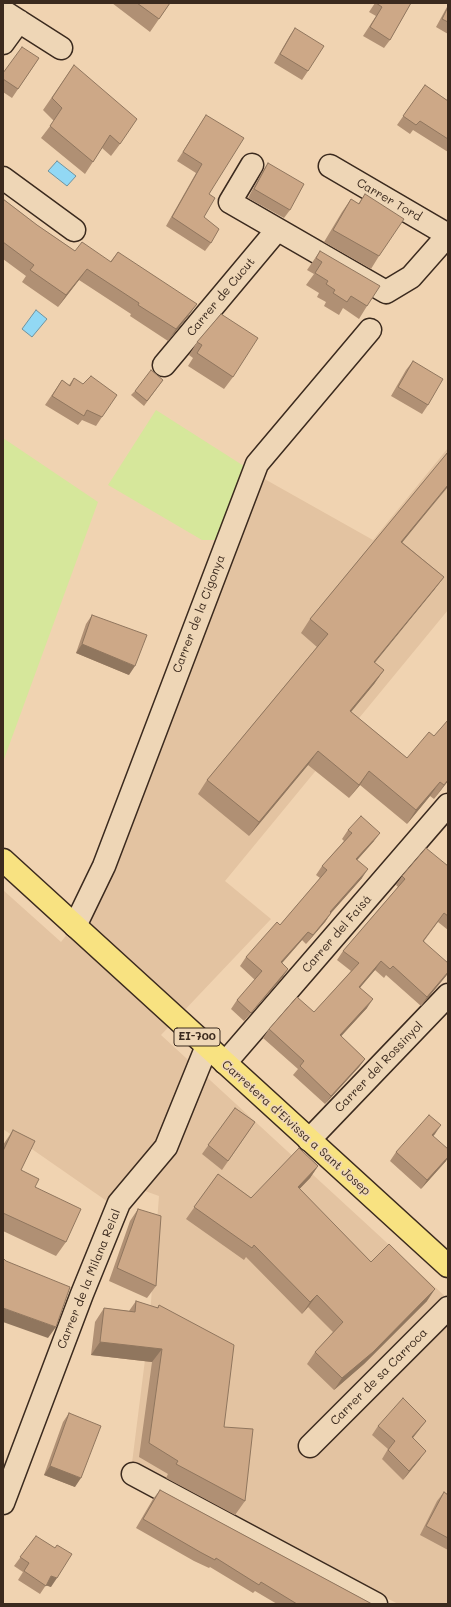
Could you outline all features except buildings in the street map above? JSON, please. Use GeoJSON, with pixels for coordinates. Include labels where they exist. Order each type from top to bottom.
{"type":"FeatureCollection","features":[{"type":"Feature","properties":{"kind":"main road","name":"Carretera d'Eivissa a Sant Josep"},"geometry":{"type":"LineString","coordinates":[[3,860],[448,1266]]}},
{"type":"Feature","properties":{"kind":"street"},"geometry":{"type":"LineString","coordinates":[[3,43],[11,16],[62,48]]}},
{"type":"Feature","properties":{"kind":"street"},"geometry":{"type":"LineString","coordinates":[[252,165],[230,202],[386,292],[410,277],[448,235]]}},
{"type":"Feature","properties":{"kind":"street","name":"Carrer Tord"},"geometry":{"type":"LineString","coordinates":[[330,166],[448,235]]}},
{"type":"Feature","properties":{"kind":"street"},"geometry":{"type":"LineString","coordinates":[[3,178],[74,230]]}},
{"type":"Feature","properties":{"kind":"street","name":"Carrer de Cucut"},"geometry":{"type":"LineString","coordinates":[[164,365],[277,230]]}},
{"type":"Feature","properties":{"kind":"street","name":"Carrer de la Cigonya"},"geometry":{"type":"LineString","coordinates":[[75,926],[104,866],[257,464],[370,330]]}},
{"type":"Feature","properties":{"kind":"street","name":"Carrer del Faisá"},"geometry":{"type":"LineString","coordinates":[[225,1063],[448,805]]}},
{"type":"Feature","properties":{"kind":"street","name":"Carrer del Rossinyol"},"geometry":{"type":"LineString","coordinates":[[309,1140],[448,995]]}},
{"type":"Feature","properties":{"kind":"street","name":"Carrer de la Milana Reial"},"geometry":{"type":"LineString","coordinates":[[3,1503],[82,1294],[119,1203],[166,1147],[207,1046]]}},
{"type":"Feature","properties":{"kind":"street"},"geometry":{"type":"LineString","coordinates":[[60,1285],[82,1294]]}},
{"type":"Feature","properties":{"kind":"street","name":"Carrer de sa Carroca"},"geometry":{"type":"LineString","coordinates":[[310,1446],[448,1308]]}},
{"type":"Feature","properties":{"kind":"street"},"geometry":{"type":"LineString","coordinates":[[133,1474],[376,1604]]}},
{"type":"Feature","properties":{"kind":"shaded area"},"geometry":{"type":"Polygon","coordinates":[[[448,448],[448,610],[225,881],[271,919],[161,1035],[448,1299],[448,1604],[398,1604],[132,1463],[149,1328],[159,1196],[145,1191],[111,1204],[3,1129],[3,890],[61,942],[100,892],[261,477],[373,540],[448,448]]]}},
{"type":"Feature","properties":{"kind":"green space"},"geometry":{"type":"Polygon","coordinates":[[[156,410],[247,468],[220,540],[202,540],[108,485],[156,410]]]}},
{"type":"Feature","properties":{"kind":"green space"},"geometry":{"type":"Polygon","coordinates":[[[3,438],[98,502],[3,762],[3,438]]]}},
{"type":"Feature","properties":{"kind":"water"},"geometry":{"type":"Polygon","coordinates":[[[57,161],[76,176],[67,186],[48,171],[57,161]]]}},
{"type":"Feature","properties":{"kind":"water"},"geometry":{"type":"Polygon","coordinates":[[[36,310],[47,319],[32,337],[22,329],[36,310]]]}}]}
